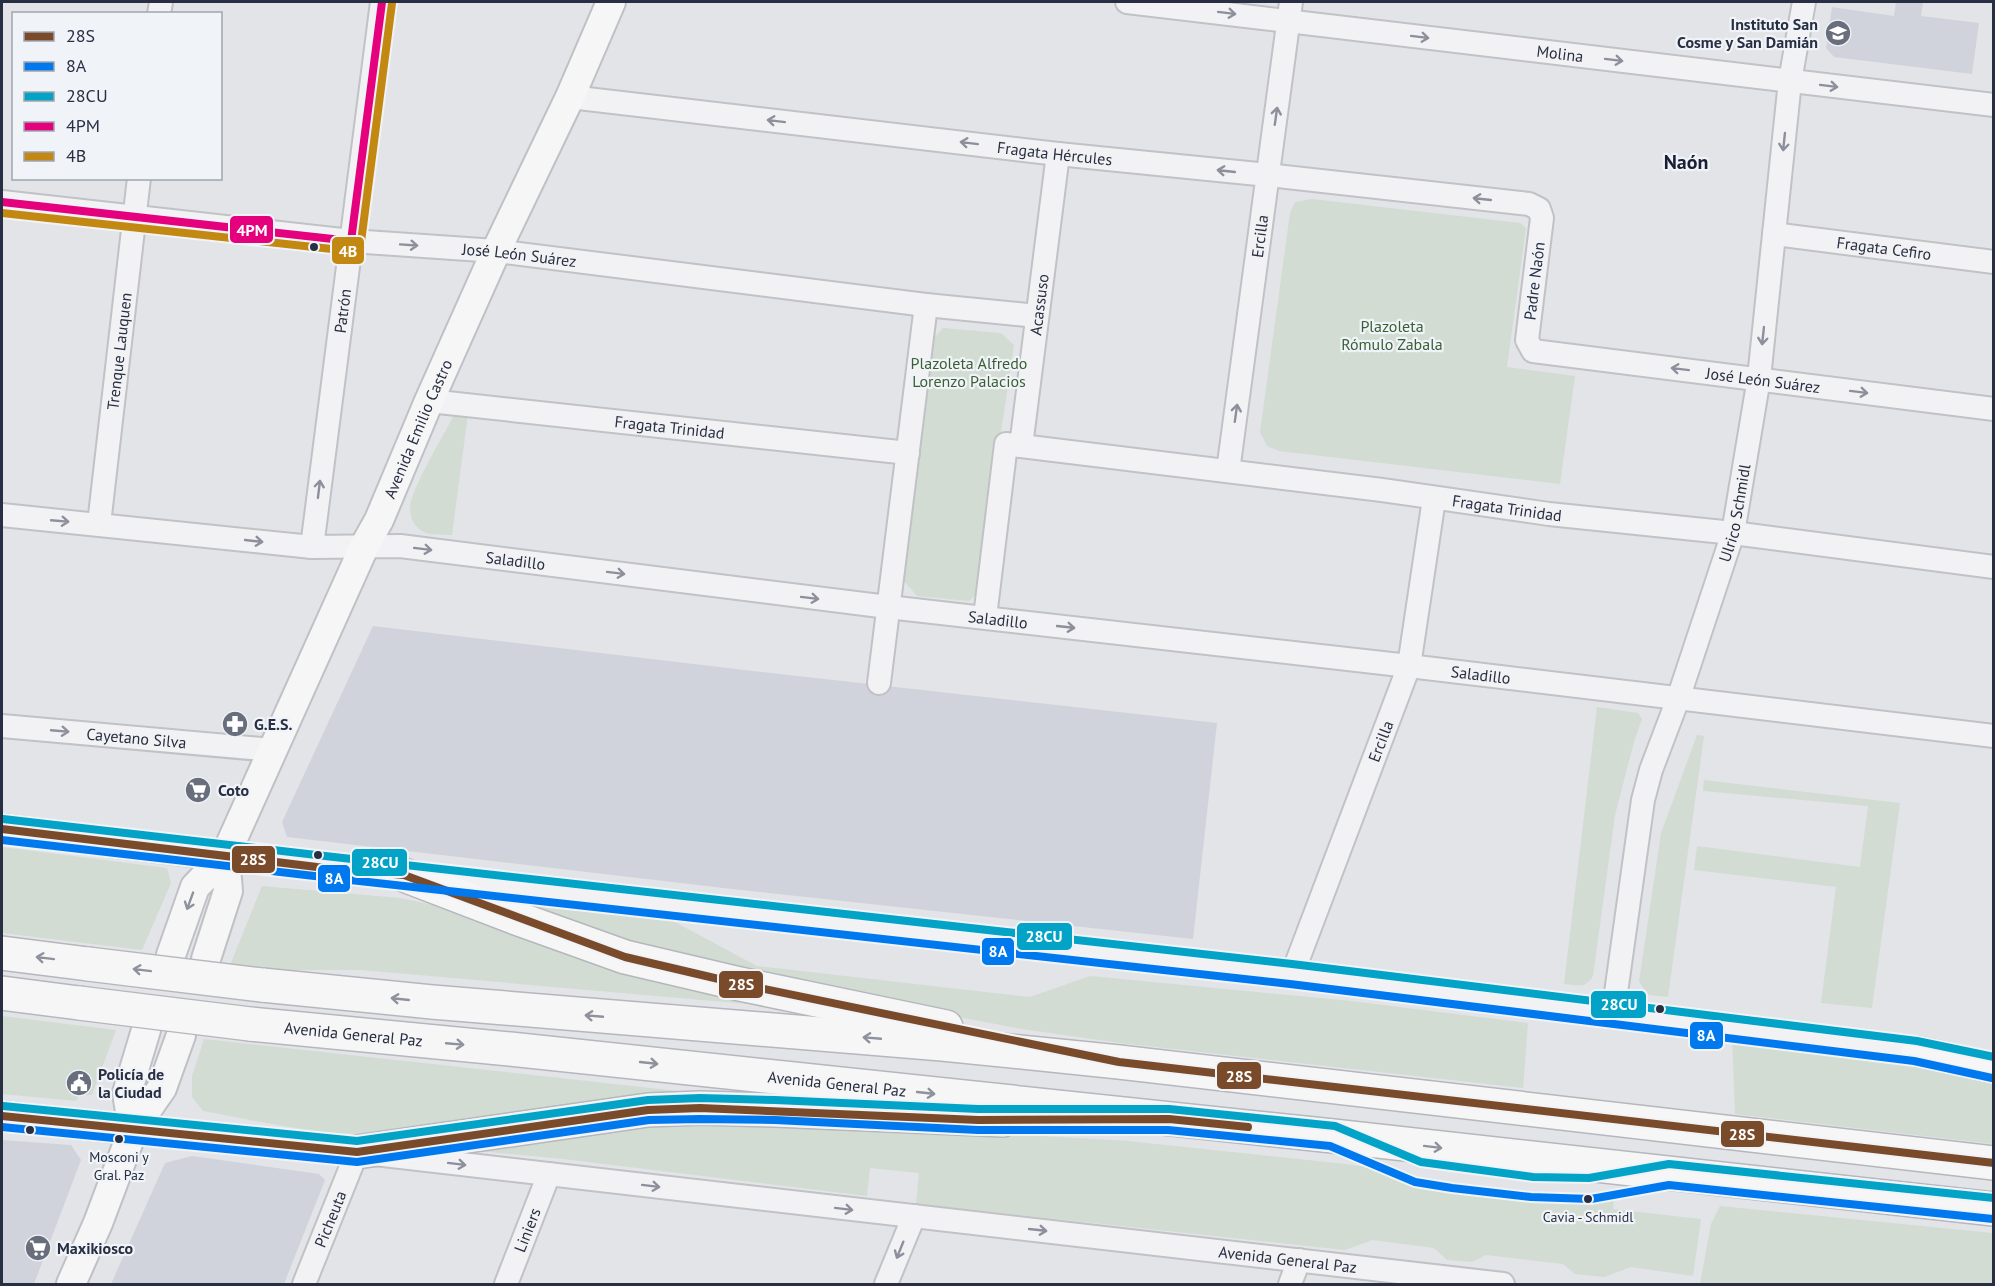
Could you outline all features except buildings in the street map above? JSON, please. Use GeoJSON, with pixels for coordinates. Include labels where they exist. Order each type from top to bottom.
{"type":"FeatureCollection","features":[{"type":"Feature","properties":{"kind":"highway"},"geometry":{"type":"LineString","coordinates":[[404,875],[625,957],[740,984],[1119,1062]]}},
{"type":"Feature","properties":{"kind":"highway"},"geometry":{"type":"LineString","coordinates":[[2,953],[262,985],[432,1002],[942,1044],[1119,1062],[1994,1164]]}},
{"type":"Feature","properties":{"kind":"highway","name":"Avenida General Paz"},"geometry":{"type":"LineString","coordinates":[[2,993],[250,1024],[533,1051],[1994,1209]]}},
{"type":"Feature","properties":{"kind":"highway"},"geometry":{"type":"LineString","coordinates":[[357,1152],[658,1109],[776,1110],[978,1120],[1169,1119]]}},
{"type":"Feature","properties":{"kind":"main road","name":"Avenida Emilio Castro"},"geometry":{"type":"LineString","coordinates":[[171,955],[195,888],[225,856],[365,545],[379,520],[496,251],[570,97],[611,2]]}},
{"type":"Feature","properties":{"kind":"main road"},"geometry":{"type":"LineString","coordinates":[[2,829],[225,856]]}},
{"type":"Feature","properties":{"kind":"main road","name":"Avenida Emilio Castro"},"geometry":{"type":"LineString","coordinates":[[206,960],[228,891],[225,856]]}},
{"type":"Feature","properties":{"kind":"main road"},"geometry":{"type":"LineString","coordinates":[[133,1130],[127,1093],[146,1030]]}},
{"type":"Feature","properties":{"kind":"main road"},"geometry":{"type":"LineString","coordinates":[[71,1284],[98,1223],[133,1130],[162,1088],[181,1035]]}},
{"type":"Feature","properties":{"kind":"main road"},"geometry":{"type":"LineString","coordinates":[[1916,1051],[1994,1068]]}},
{"type":"Feature","properties":{"kind":"main road","name":"Avenida General Paz"},"geometry":{"type":"LineString","coordinates":[[2,1116],[133,1130]]}},
{"type":"Feature","properties":{"kind":"street","name":"Patrón"},"geometry":{"type":"LineString","coordinates":[[312,548],[382,2]]}},
{"type":"Feature","properties":{"kind":"street","name":"Molina"},"geometry":{"type":"LineString","coordinates":[[1127,2],[1290,11],[1790,81],[1994,105]]}},
{"type":"Feature","properties":{"kind":"street","name":"Ulrico Schmidl"},"geometry":{"type":"LineString","coordinates":[[1612,1014],[1643,800],[1651,770],[1678,699],[1733,533],[1759,378],[1790,81],[1804,2]]}},
{"type":"Feature","properties":{"kind":"street","name":"Ercilla"},"geometry":{"type":"LineString","coordinates":[[1228,471],[1290,11]]}},
{"type":"Feature","properties":{"kind":"street","name":"Fragata Hércules"},"geometry":{"type":"LineString","coordinates":[[570,97],[1058,154],[1529,204],[1539,209]]}},
{"type":"Feature","properties":{"kind":"street","name":"Acassuso"},"geometry":{"type":"LineString","coordinates":[[1022,446],[1058,154]]}},
{"type":"Feature","properties":{"kind":"street","name":"Trenque Lauquen"},"geometry":{"type":"LineString","coordinates":[[99,524],[139,180]]}},
{"type":"Feature","properties":{"kind":"street","name":"José León Suárez"},"geometry":{"type":"LineString","coordinates":[[2,202],[135,215],[351,241],[496,251],[926,305],[1037,316]]}},
{"type":"Feature","properties":{"kind":"street","name":"Padre Naón"},"geometry":{"type":"LineString","coordinates":[[1533,351],[1527,340],[1542,218],[1539,209]]}},
{"type":"Feature","properties":{"kind":"street","name":"Fragata Cefiro"},"geometry":{"type":"LineString","coordinates":[[1774,234],[1994,261]]}},
{"type":"Feature","properties":{"kind":"street"},"geometry":{"type":"LineString","coordinates":[[879,683],[926,305]]}},
{"type":"Feature","properties":{"kind":"street","name":"José León Suárez"},"geometry":{"type":"LineString","coordinates":[[1533,351],[1994,409]]}},
{"type":"Feature","properties":{"kind":"street","name":"Fragata Trinidad"},"geometry":{"type":"LineString","coordinates":[[429,401],[908,453]]}},
{"type":"Feature","properties":{"kind":"street"},"geometry":{"type":"LineString","coordinates":[[985,617],[1006,444],[1022,446]]}},
{"type":"Feature","properties":{"kind":"street","name":"Fragata Trinidad"},"geometry":{"type":"LineString","coordinates":[[1022,446],[1549,514],[1733,533],[1994,567]]}},
{"type":"Feature","properties":{"kind":"street","name":"Ercilla"},"geometry":{"type":"LineString","coordinates":[[1292,975],[1409,666],[1434,499]]}},
{"type":"Feature","properties":{"kind":"street","name":"Saladillo"},"geometry":{"type":"LineString","coordinates":[[2,515],[312,548],[400,546],[888,608],[1409,666],[1994,736]]}},
{"type":"Feature","properties":{"kind":"street","name":"Cayetano Silva"},"geometry":{"type":"LineString","coordinates":[[2,726],[272,750]]}},
{"type":"Feature","properties":{"kind":"street"},"geometry":{"type":"LineString","coordinates":[[225,856],[1292,975],[1916,1051],[1994,1058]]}},
{"type":"Feature","properties":{"kind":"street","name":"Avenida General Paz"},"geometry":{"type":"LineString","coordinates":[[133,1130],[357,1152],[1503,1284]]}},
{"type":"Feature","properties":{"kind":"street","name":"Picheuta"},"geometry":{"type":"LineString","coordinates":[[304,1284],[357,1152]]}},
{"type":"Feature","properties":{"kind":"street","name":"Liniers"},"geometry":{"type":"LineString","coordinates":[[506,1284],[549,1174]]}},
{"type":"Feature","properties":{"kind":"street"},"geometry":{"type":"LineString","coordinates":[[886,1284],[914,1216]]}},
{"type":"Feature","properties":{"kind":"street"},"geometry":{"type":"LineString","coordinates":[[1290,1284],[1299,1260]]}},
{"type":"Feature","properties":{"kind":"shaded area"},"geometry":{"type":"Polygon","coordinates":[[[1896,2],[1923,2],[1921,16],[1979,23],[1972,74],[1834,57],[1826,48],[1832,7],[1894,16],[1896,2]]]}},
{"type":"Feature","properties":{"kind":"shaded area"},"geometry":{"type":"Polygon","coordinates":[[[373,626],[1217,723],[1193,939],[732,889],[287,837],[282,822],[373,626]]]}},
{"type":"Feature","properties":{"kind":"shaded area"},"geometry":{"type":"Polygon","coordinates":[[[2,1140],[71,1145],[81,1160],[34,1284],[2,1284],[2,1140]]]}},
{"type":"Feature","properties":{"kind":"shaded area"},"geometry":{"type":"Polygon","coordinates":[[[192,1156],[319,1174],[325,1180],[284,1284],[111,1284],[165,1163],[192,1156]]]}},
{"type":"Feature","properties":{"kind":"green space","name":"Plazoleta Rómulo Zabala"},"geometry":{"type":"Polygon","coordinates":[[[1312,199],[1520,223],[1526,228],[1507,367],[1575,376],[1560,484],[1279,451],[1267,446],[1260,432],[1290,213],[1295,202],[1312,199]]]}},
{"type":"Feature","properties":{"kind":"green space","name":"Plazoleta Alfredo Lorenzo Palacios"},"geometry":{"type":"Polygon","coordinates":[[[943,328],[1001,333],[1014,345],[1001,432],[984,587],[969,601],[917,596],[904,581],[930,342],[943,328]]]}},
{"type":"Feature","properties":{"kind":"green space"},"geometry":{"type":"Polygon","coordinates":[[[468,414],[452,535],[427,533],[418,528],[412,519],[411,500],[421,476],[454,415],[468,414]]]}},
{"type":"Feature","properties":{"kind":"green space"},"geometry":{"type":"Polygon","coordinates":[[[1597,707],[1638,713],[1642,719],[1615,815],[1593,976],[1584,985],[1564,984],[1597,707]]]}},
{"type":"Feature","properties":{"kind":"green space"},"geometry":{"type":"Polygon","coordinates":[[[1697,735],[1704,736],[1668,997],[1649,995],[1639,982],[1661,833],[1697,735]]]}},
{"type":"Feature","properties":{"kind":"green space"},"geometry":{"type":"Polygon","coordinates":[[[1704,780],[1900,803],[1872,1008],[1821,1003],[1836,887],[1694,870],[1697,846],[1860,867],[1868,806],[1703,791],[1704,780]]]}},
{"type":"Feature","properties":{"kind":"green space"},"geometry":{"type":"Polygon","coordinates":[[[2,847],[167,868],[171,883],[142,950],[2,933],[2,847]]]}},
{"type":"Feature","properties":{"kind":"green space"},"geometry":{"type":"Polygon","coordinates":[[[262,886],[400,898],[439,906],[771,1006],[361,970],[267,970],[230,965],[262,886]]]}},
{"type":"Feature","properties":{"kind":"green space"},"geometry":{"type":"Polygon","coordinates":[[[510,898],[673,921],[757,966],[1030,997],[1090,976],[1351,1001],[1528,1023],[1523,1088],[1120,1043],[1022,1029],[755,977],[675,958],[510,898]]]}},
{"type":"Feature","properties":{"kind":"green space"},"geometry":{"type":"Polygon","coordinates":[[[2,1016],[116,1030],[92,1095],[79,1095],[76,1101],[2,1094],[2,1016]]]}},
{"type":"Feature","properties":{"kind":"green space"},"geometry":{"type":"Polygon","coordinates":[[[1732,1035],[1916,1058],[1993,1075],[1993,1144],[1735,1114],[1732,1035]]]}},
{"type":"Feature","properties":{"kind":"green space"},"geometry":{"type":"Polygon","coordinates":[[[204,1039],[769,1101],[413,1132],[367,1134],[326,1132],[203,1111],[192,1097],[192,1076],[204,1039]]]}},
{"type":"Feature","properties":{"kind":"green space"},"geometry":{"type":"Polygon","coordinates":[[[756,1119],[1128,1141],[1368,1167],[1417,1181],[1538,1196],[1582,1200],[1614,1195],[1613,1209],[1701,1219],[1693,1276],[1631,1267],[1604,1277],[1575,1274],[1563,1264],[1486,1255],[1472,1262],[1447,1260],[1434,1248],[1372,1240],[1345,1250],[916,1204],[919,1173],[870,1168],[867,1196],[479,1151],[578,1128],[756,1119]]]}},
{"type":"Feature","properties":{"kind":"green space"},"geometry":{"type":"Polygon","coordinates":[[[1720,1206],[1993,1233],[1993,1284],[1700,1284],[1711,1224],[1720,1206]]]}},
{"type":"Feature","properties":{"kind":"transit line","name":"4PM"},"geometry":{"type":"LineString","coordinates":[[2,202],[351,241],[382,2]]}},
{"type":"Feature","properties":{"kind":"transit line","name":"4B"},"geometry":{"type":"LineString","coordinates":[[2,213],[356,250],[361,242],[392,3]]}},
{"type":"Feature","properties":{"kind":"transit line","name":"28CU"},"geometry":{"type":"LineString","coordinates":[[3,819],[1292,964],[1917,1041],[1994,1057]]}},
{"type":"Feature","properties":{"kind":"transit line","name":"28S"},"geometry":{"type":"LineString","coordinates":[[2,829],[317,867],[404,875],[625,957],[740,984],[1119,1062],[1994,1163]]}},
{"type":"Feature","properties":{"kind":"transit line","name":"8A"},"geometry":{"type":"LineString","coordinates":[[2,840],[1290,984],[1914,1061],[1992,1078]]}},
{"type":"Feature","properties":{"kind":"transit line","name":"28CU"},"geometry":{"type":"LineString","coordinates":[[3,1106],[357,1141],[648,1100],[700,1098],[775,1100],[978,1109],[1169,1109],[1335,1126],[1421,1162],[1533,1177],[1589,1178],[1669,1164],[1994,1198]]}},
{"type":"Feature","properties":{"kind":"transit line","name":"28S"},"geometry":{"type":"LineString","coordinates":[[2,1116],[357,1152],[648,1110],[700,1108],[978,1120],[1169,1119],[1248,1127]]}},
{"type":"Feature","properties":{"kind":"transit line","name":"8A"},"geometry":{"type":"LineString","coordinates":[[2,1127],[357,1162],[649,1120],[775,1120],[978,1130],[1168,1130],[1330,1146],[1415,1182],[1531,1197],[1591,1199],[1669,1185],[1993,1219]]}},
{"type":"Feature","properties":{"kind":"place","name":"Instituto San Cosme y San Damián"},"geometry":{"type":"Point","coordinates":[1838,33]}},
{"type":"Feature","properties":{"kind":"place","name":"G.E.S."},"geometry":{"type":"Point","coordinates":[235,724]}},
{"type":"Feature","properties":{"kind":"place","name":"Coto"},"geometry":{"type":"Point","coordinates":[198,790]}},
{"type":"Feature","properties":{"kind":"place","name":"Policía de la Ciudad"},"geometry":{"type":"Point","coordinates":[79,1083]}},
{"type":"Feature","properties":{"kind":"place","name":"Mosconi y Gral. Paz"},"geometry":{"type":"Point","coordinates":[119,1139]}},
{"type":"Feature","properties":{"kind":"place","name":"Cavia - Schmidl"},"geometry":{"type":"Point","coordinates":[1588,1199]}},
{"type":"Feature","properties":{"kind":"place","name":"Maxikiosco"},"geometry":{"type":"Point","coordinates":[38,1248]}},
{"type":"Feature","properties":{"kind":"district","name":"Naón"},"geometry":{"type":"Point","coordinates":[1686,162]}}]}
